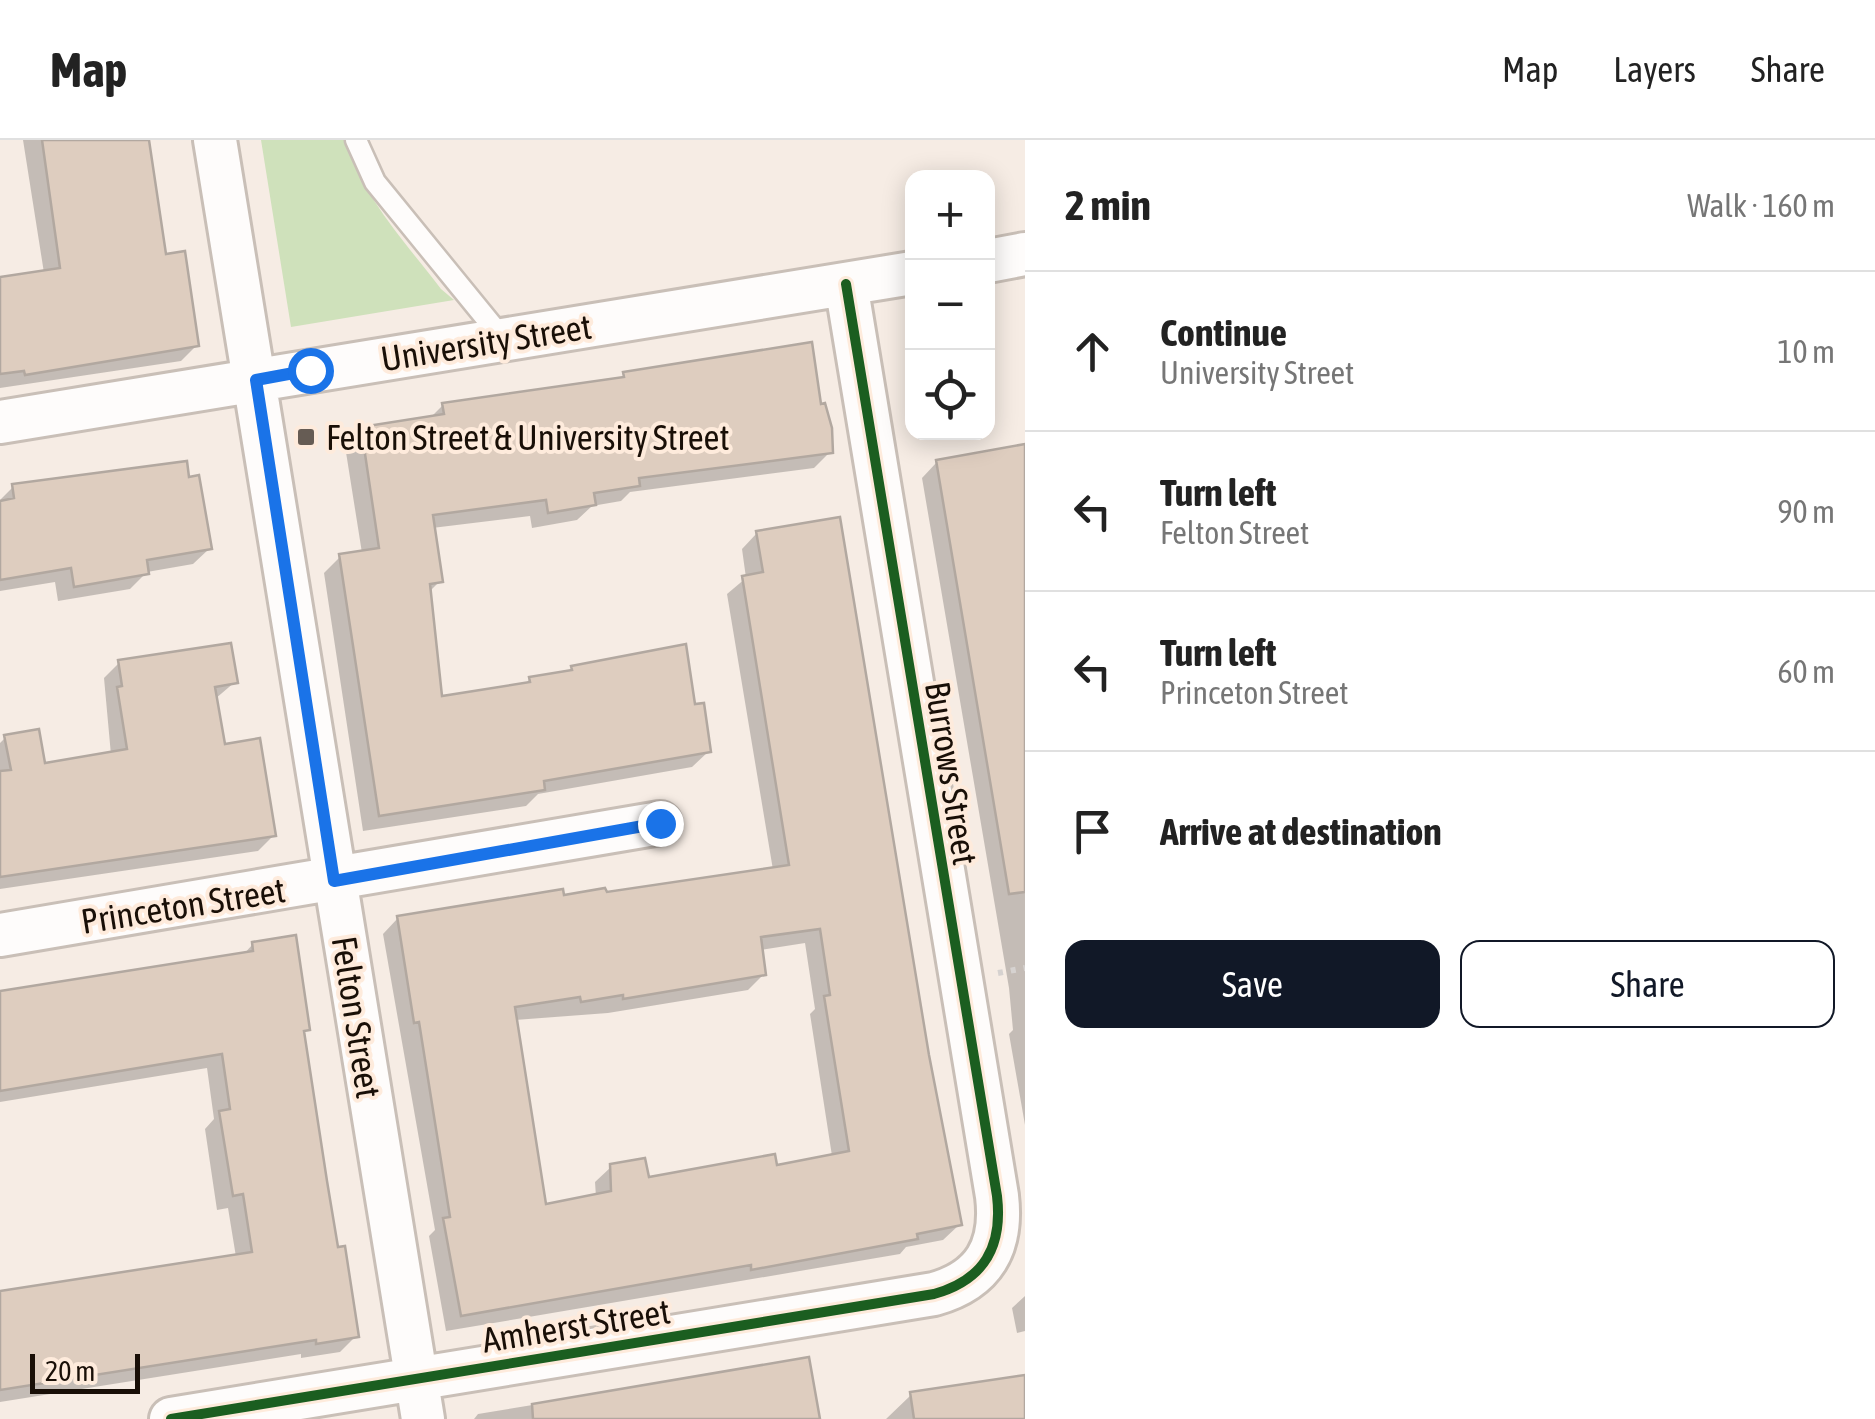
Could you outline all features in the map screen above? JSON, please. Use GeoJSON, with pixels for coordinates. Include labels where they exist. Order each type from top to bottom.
{"type":"FeatureCollection","features":[{"type":"Feature","properties":{"kind":"street","name":"Felton Street"},"geometry":{"type":"LineString","coordinates":[[215,140],[420,1399]]}},
{"type":"Feature","properties":{"kind":"street"},"geometry":{"type":"LineString","coordinates":[[993,260],[1025,254]]}},
{"type":"Feature","properties":{"kind":"street","name":"University Street"},"geometry":{"type":"LineString","coordinates":[[0,422],[905,274]]}},
{"type":"Feature","properties":{"kind":"street","name":"Burrows Street"},"geometry":{"type":"LineString","coordinates":[[846,284],[997,1196],[998,1234],[984,1267]]}},
{"type":"Feature","properties":{"kind":"street","name":"Princeton Street"},"geometry":{"type":"LineString","coordinates":[[0,935],[660,823]]}},
{"type":"Feature","properties":{"kind":"street","name":"Amherst Street"},"geometry":{"type":"LineString","coordinates":[[172,1419],[420,1399],[934,1294],[952,1289],[984,1267]]}},
{"type":"Feature","properties":{"kind":"lane"},"geometry":{"type":"LineString","coordinates":[[356,140],[375,182],[503,340]]}},
{"type":"Feature","properties":{"kind":"green space"},"geometry":{"type":"Polygon","coordinates":[[[261,140],[346,140],[363,181],[386,219],[454,300],[291,327],[261,140]]]}},
{"type":"Feature","properties":{"kind":"building"},"geometry":{"type":"Polygon","coordinates":[[[42,140],[149,140],[166,254],[185,251],[199,346],[25,375],[24,371],[0,374],[0,277],[60,268],[42,140]]]}},
{"type":"Feature","properties":{"kind":"building"},"geometry":{"type":"Polygon","coordinates":[[[812,342],[821,404],[825,403],[832,428],[833,453],[639,478],[640,486],[594,493],[596,505],[548,513],[546,500],[433,515],[443,582],[430,584],[442,696],[530,682],[529,677],[572,670],[571,666],[686,644],[695,704],[704,703],[711,752],[544,781],[545,790],[379,816],[339,554],[379,548],[361,427],[444,414],[442,403],[624,377],[623,372],[812,342]]]}},
{"type":"Feature","properties":{"kind":"building"},"geometry":{"type":"Polygon","coordinates":[[[1025,444],[1025,892],[1009,894],[936,460],[1025,444]]]}},
{"type":"Feature","properties":{"kind":"building"},"geometry":{"type":"Polygon","coordinates":[[[187,461],[189,477],[199,475],[212,549],[147,560],[149,574],[74,587],[71,568],[0,580],[0,501],[14,498],[12,484],[187,461]]]}},
{"type":"Feature","properties":{"kind":"building"},"geometry":{"type":"Polygon","coordinates":[[[840,517],[929,1055],[962,1225],[917,1234],[918,1239],[751,1270],[751,1265],[461,1316],[443,1218],[450,1217],[419,1022],[414,1023],[397,916],[563,889],[564,895],[605,888],[607,892],[789,865],[742,576],[763,572],[756,531],[840,517]],[[820,929],[761,937],[766,975],[623,999],[623,995],[581,1002],[580,997],[515,1007],[546,1204],[611,1191],[610,1164],[645,1158],[649,1177],[775,1154],[777,1165],[849,1151],[824,996],[830,995],[820,929]]]}},
{"type":"Feature","properties":{"kind":"building"},"geometry":{"type":"Polygon","coordinates":[[[231,643],[238,683],[215,687],[225,744],[260,738],[276,836],[0,877],[0,771],[11,770],[4,735],[39,729],[45,763],[127,749],[117,687],[122,686],[118,660],[231,643]]]}},
{"type":"Feature","properties":{"kind":"building"},"geometry":{"type":"Polygon","coordinates":[[[296,935],[310,1030],[304,1031],[327,1181],[338,1247],[345,1246],[359,1337],[316,1344],[316,1340],[0,1390],[0,1291],[252,1252],[243,1194],[233,1196],[219,1111],[230,1109],[222,1054],[0,1091],[0,991],[253,951],[252,942],[296,935]]]}},
{"type":"Feature","properties":{"kind":"building"},"geometry":{"type":"Polygon","coordinates":[[[809,1357],[820,1419],[533,1419],[532,1404],[809,1357]]]}},
{"type":"Feature","properties":{"kind":"building"},"geometry":{"type":"Polygon","coordinates":[[[1025,1375],[1025,1419],[914,1419],[910,1392],[1025,1375]]]}},
{"type":"Feature","properties":{"kind":"cycle path"},"geometry":{"type":"LineString","coordinates":[[171,1419],[934,1294],[966,1280],[986,1259],[997,1231],[997,1196],[846,284]]}},
{"type":"Feature","properties":{"kind":"place","name":"Felton Street & University Street"},"geometry":{"type":"Point","coordinates":[306,437]}},
{"type":"Feature","properties":{"kind":"route"},"geometry":{"type":"LineString","coordinates":[[310,370],[256,380],[334,881],[660,823]]}}]}
